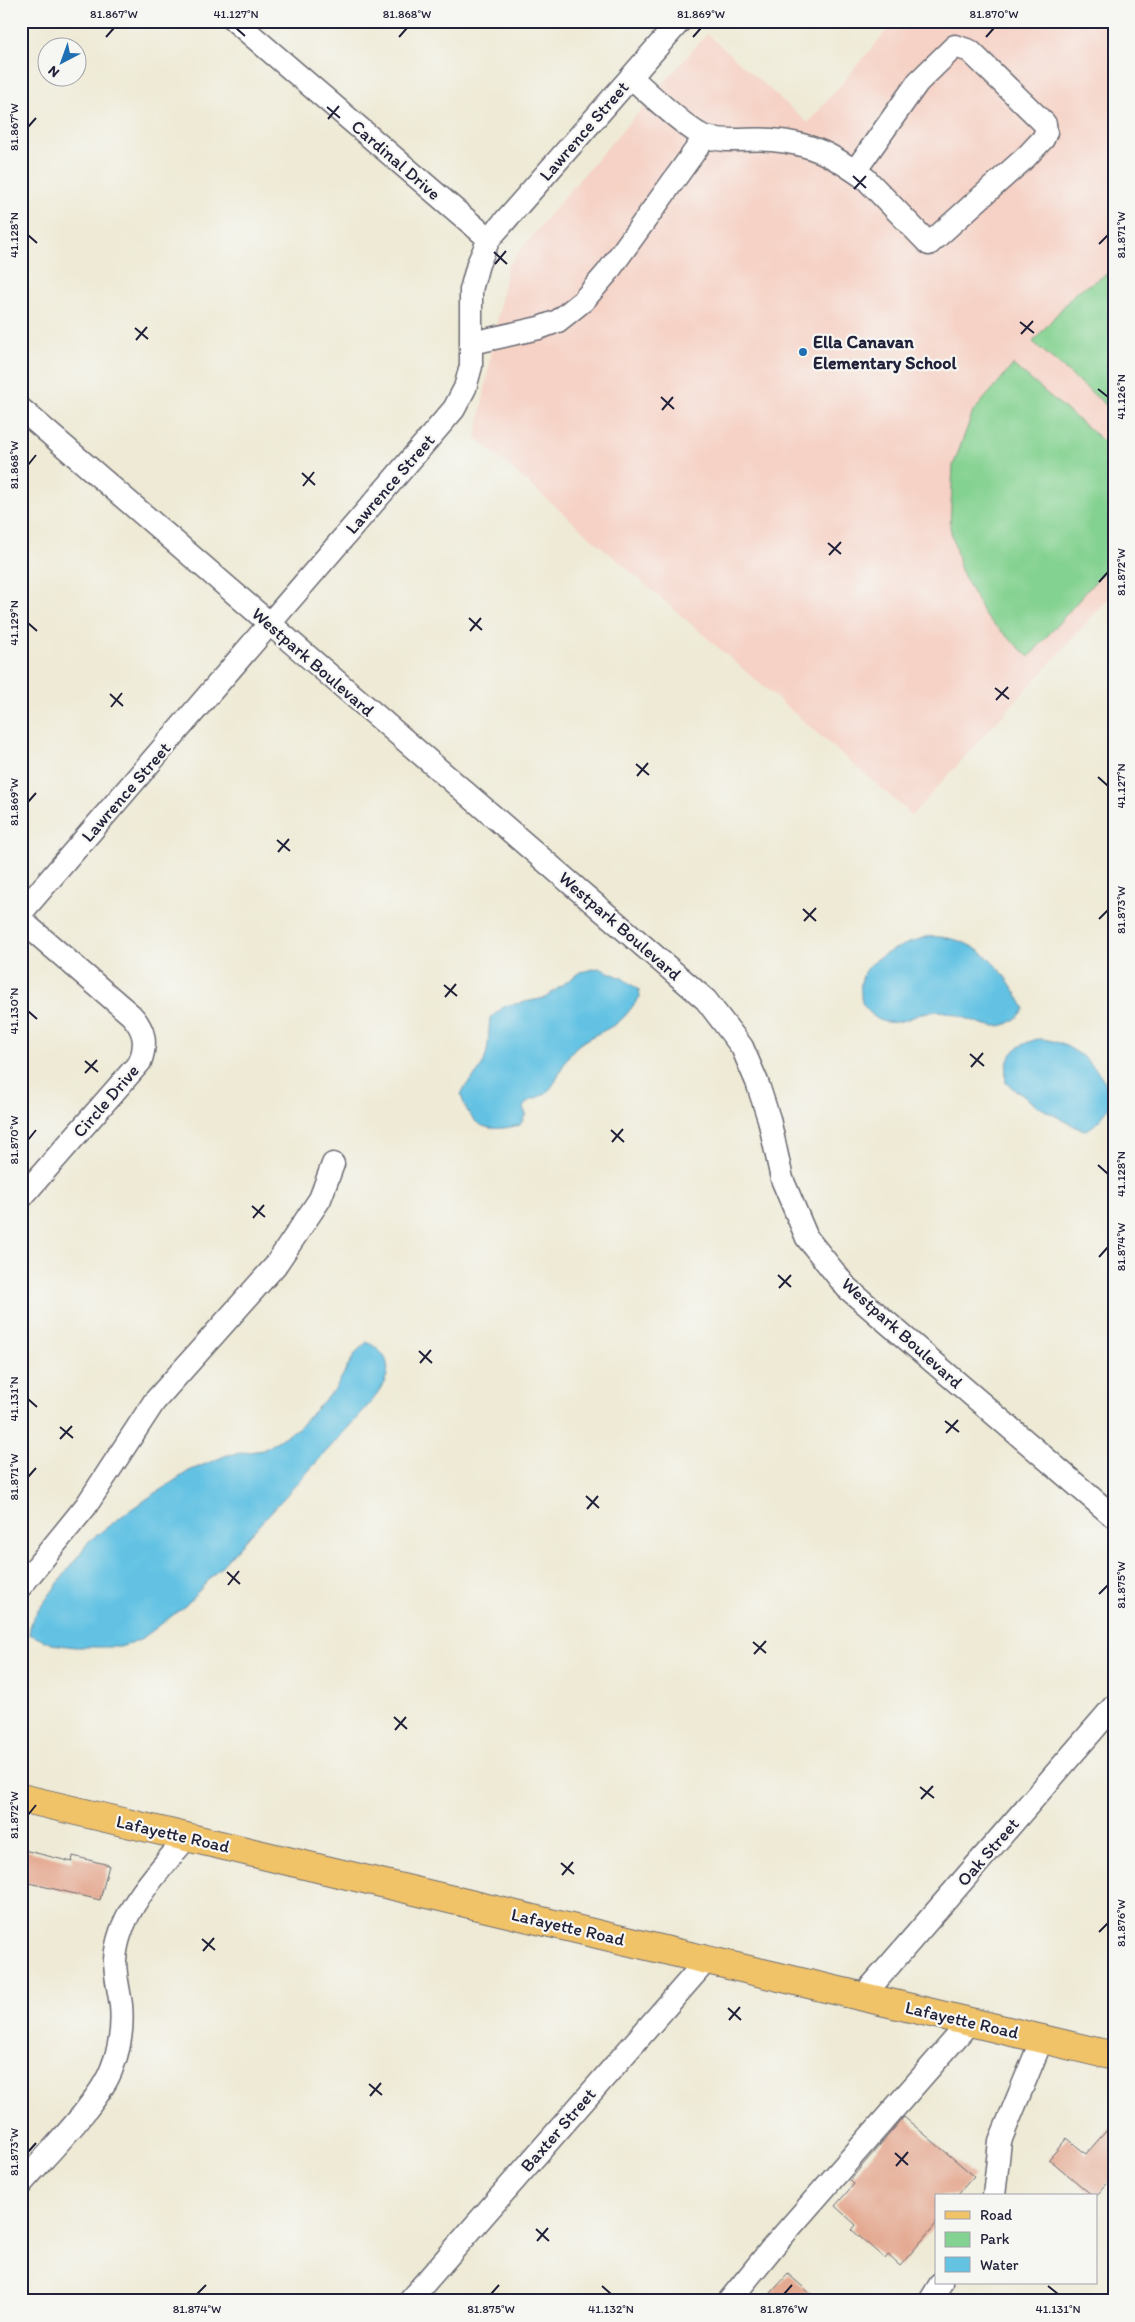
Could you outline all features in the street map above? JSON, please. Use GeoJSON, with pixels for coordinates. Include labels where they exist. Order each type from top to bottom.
{"type":"FeatureCollection","features":[{"type":"Feature","properties":{"kind":"main road","name":"Lafayette Road"},"geometry":{"type":"LineString","coordinates":[[21,1798],[1114,2056]]}},
{"type":"Feature","properties":{"kind":"street","name":"Lawrence Street"},"geometry":{"type":"LineString","coordinates":[[21,913],[454,409],[465,388],[471,366],[471,290],[478,264],[488,239],[680,21]]}},
{"type":"Feature","properties":{"kind":"street","name":"Cardinal Drive"},"geometry":{"type":"LineString","coordinates":[[247,25],[488,239]]}},
{"type":"Feature","properties":{"kind":"street"},"geometry":{"type":"LineString","coordinates":[[631,77],[705,136],[733,140],[771,140],[811,147],[837,158],[855,171],[896,208],[929,244],[1026,157],[1043,139],[1046,132],[1045,124],[970,51],[955,46],[918,82],[855,171]]}},
{"type":"Feature","properties":{"kind":"street"},"geometry":{"type":"LineString","coordinates":[[472,343],[539,328],[558,321],[583,301],[607,273],[705,136]]}},
{"type":"Feature","properties":{"kind":"street","name":"Westpark Boulevard"},"geometry":{"type":"LineString","coordinates":[[21,410],[706,1000],[742,1047],[757,1082],[769,1119],[782,1179],[807,1238],[847,1288],[1114,1517]]}},
{"type":"Feature","properties":{"kind":"street","name":"Circle Drive"},"geometry":{"type":"LineString","coordinates":[[21,920],[131,1014],[140,1024],[145,1037],[144,1050],[140,1062],[21,1198]]}},
{"type":"Feature","properties":{"kind":"street"},"geometry":{"type":"LineString","coordinates":[[21,1586],[86,1506],[154,1402],[275,1266],[320,1199],[333,1164]]}},
{"type":"Feature","properties":{"kind":"street","name":"Oak Street"},"geometry":{"type":"LineString","coordinates":[[862,1997],[1114,1706]]}},
{"type":"Feature","properties":{"kind":"street"},"geometry":{"type":"LineString","coordinates":[[21,2184],[98,2094],[112,2070],[120,2044],[122,2020],[116,1983],[115,1959],[120,1935],[128,1915],[140,1897],[187,1837]]}},
{"type":"Feature","properties":{"kind":"street","name":"Baxter Street"},"geometry":{"type":"LineString","coordinates":[[409,2301],[707,1960]]}},
{"type":"Feature","properties":{"kind":"street"},"geometry":{"type":"LineString","coordinates":[[729,2301],[772,2248],[970,2022]]}},
{"type":"Feature","properties":{"kind":"street"},"geometry":{"type":"LineString","coordinates":[[994,2194],[1000,2141],[1042,2039]]}},
{"type":"Feature","properties":{"kind":"street"},"geometry":{"type":"LineString","coordinates":[[930,2301],[940,2284]]}},
{"type":"Feature","properties":{"kind":"shaded area","name":"Ella Canavan Elementary School"},"geometry":{"type":"Polygon","coordinates":[[[895,21],[1114,21],[1114,593],[912,815],[476,438],[507,267],[565,196],[707,34],[808,123],[895,21]]]}},
{"type":"Feature","properties":{"kind":"green space"},"geometry":{"type":"Polygon","coordinates":[[[1114,270],[1114,412],[1033,342],[1076,292],[1114,270]]]}},
{"type":"Feature","properties":{"kind":"green space"},"geometry":{"type":"Polygon","coordinates":[[[1013,365],[1114,450],[1114,560],[1029,657],[985,616],[961,570],[950,527],[953,466],[973,412],[1013,365]]]}},
{"type":"Feature","properties":{"kind":"water"},"geometry":{"type":"Polygon","coordinates":[[[925,937],[943,937],[974,947],[986,956],[1008,980],[1025,1009],[1015,1020],[1004,1025],[994,1026],[938,1011],[931,1011],[906,1020],[893,1022],[883,1021],[871,1014],[861,1000],[861,981],[865,972],[882,956],[925,937]]]}},
{"type":"Feature","properties":{"kind":"water"},"geometry":{"type":"Polygon","coordinates":[[[599,968],[622,978],[639,990],[640,997],[617,1023],[584,1041],[574,1049],[547,1092],[527,1102],[523,1108],[526,1114],[520,1125],[491,1128],[477,1122],[465,1107],[461,1095],[465,1087],[480,1070],[485,1060],[488,1048],[490,1018],[505,1006],[545,998],[580,972],[599,968]]]}},
{"type":"Feature","properties":{"kind":"water"},"geometry":{"type":"Polygon","coordinates":[[[1038,1039],[1050,1040],[1074,1050],[1094,1068],[1109,1089],[1113,1100],[1102,1118],[1091,1128],[1086,1130],[1080,1129],[1037,1106],[1006,1083],[1006,1066],[1012,1054],[1022,1045],[1038,1039]]]}},
{"type":"Feature","properties":{"kind":"water"},"geometry":{"type":"Polygon","coordinates":[[[367,1342],[378,1349],[385,1357],[387,1374],[379,1392],[185,1606],[140,1640],[120,1647],[75,1647],[52,1644],[29,1634],[31,1622],[37,1612],[89,1541],[130,1510],[189,1471],[227,1455],[263,1450],[298,1428],[335,1389],[356,1352],[367,1342]]]}},
{"type":"Feature","properties":{"kind":"building"},"geometry":{"type":"Polygon","coordinates":[[[24,1850],[72,1862],[73,1856],[109,1865],[100,1900],[21,1881],[24,1850]]]}},
{"type":"Feature","properties":{"kind":"building"},"geometry":{"type":"Polygon","coordinates":[[[904,2117],[974,2176],[958,2194],[935,2194],[935,2225],[900,2266],[888,2255],[885,2259],[852,2230],[856,2225],[835,2206],[854,2184],[850,2180],[904,2117]]]}},
{"type":"Feature","properties":{"kind":"building"},"geometry":{"type":"Polygon","coordinates":[[[1114,2122],[1114,2176],[1098,2194],[1091,2194],[1049,2159],[1067,2138],[1086,2154],[1114,2122]]]}},
{"type":"Feature","properties":{"kind":"building"},"geometry":{"type":"Polygon","coordinates":[[[788,2274],[819,2301],[764,2301],[788,2274]]]}},
{"type":"Feature","properties":{"kind":"place","name":"Ella Canavan Elementary School"},"geometry":{"type":"Point","coordinates":[803,352]}}]}
